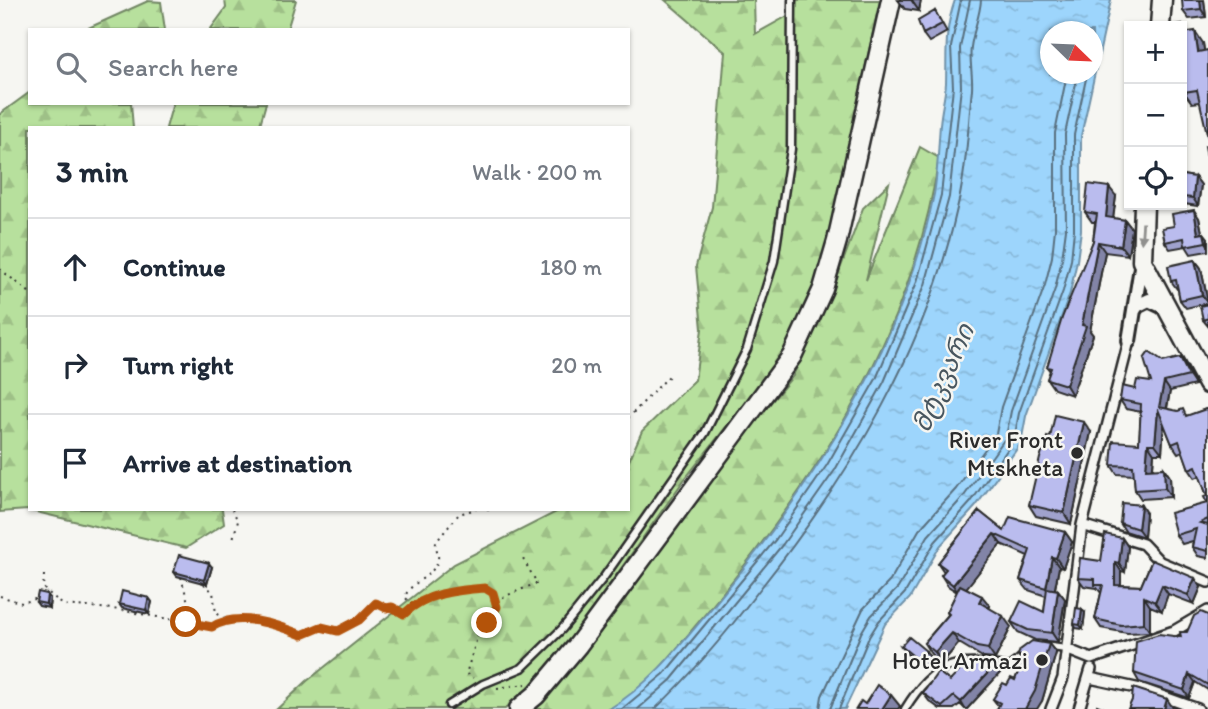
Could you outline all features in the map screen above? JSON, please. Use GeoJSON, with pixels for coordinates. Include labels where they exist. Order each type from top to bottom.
{"type":"FeatureCollection","features":[{"type":"Feature","properties":{"kind":"main road"},"geometry":{"type":"LineString","coordinates":[[519,709],[536,695],[578,645],[781,372],[803,335],[823,289],[837,241],[891,0]]}},
{"type":"Feature","properties":{"kind":"main road"},"geometry":{"type":"LineString","coordinates":[[1161,21],[1163,0]]}},
{"type":"Feature","properties":{"kind":"main road"},"geometry":{"type":"LineString","coordinates":[[1144,210],[1142,261],[1208,384]]}},
{"type":"Feature","properties":{"kind":"street"},"geometry":{"type":"LineString","coordinates":[[1051,709],[1063,678],[1082,524],[1129,341],[1142,261]]}},
{"type":"Feature","properties":{"kind":"street"},"geometry":{"type":"LineString","coordinates":[[1134,312],[1137,306],[1149,300],[1168,309]]}},
{"type":"Feature","properties":{"kind":"street"},"geometry":{"type":"LineString","coordinates":[[1082,524],[1143,544],[1160,562],[1208,582]]}},
{"type":"Feature","properties":{"kind":"street"},"geometry":{"type":"LineString","coordinates":[[1079,709],[1091,669],[1174,631],[1208,611]]}},
{"type":"Feature","properties":{"kind":"street"},"geometry":{"type":"LineString","coordinates":[[1066,649],[1091,669],[1198,709]]}},
{"type":"Feature","properties":{"kind":"lane"},"geometry":{"type":"LineString","coordinates":[[449,705],[483,684],[522,668],[562,629],[604,577],[705,433],[747,349],[774,261],[791,149],[792,0]]}},
{"type":"Feature","properties":{"kind":"lane"},"geometry":{"type":"LineString","coordinates":[[905,709],[922,682],[950,665],[973,660],[1009,667],[1037,645],[1066,649]]}},
{"type":"Feature","properties":{"kind":"path"},"geometry":{"type":"LineString","coordinates":[[0,269],[28,291]]}},
{"type":"Feature","properties":{"kind":"path"},"geometry":{"type":"LineString","coordinates":[[630,416],[671,374]]}},
{"type":"Feature","properties":{"kind":"path"},"geometry":{"type":"LineString","coordinates":[[233,511],[238,522],[233,539]]}},
{"type":"Feature","properties":{"kind":"path"},"geometry":{"type":"LineString","coordinates":[[413,606],[405,597],[407,591],[430,572],[437,561],[436,542],[459,514],[469,511]]}},
{"type":"Feature","properties":{"kind":"path"},"geometry":{"type":"LineString","coordinates":[[495,601],[537,583],[523,559]]}},
{"type":"Feature","properties":{"kind":"path"},"geometry":{"type":"LineString","coordinates":[[44,575],[43,588],[51,598]]}},
{"type":"Feature","properties":{"kind":"path"},"geometry":{"type":"LineString","coordinates":[[181,578],[190,608],[186,622]]}},
{"type":"Feature","properties":{"kind":"path"},"geometry":{"type":"LineString","coordinates":[[204,584],[213,592],[216,613],[226,619],[278,625],[302,635],[321,627],[338,631],[359,620],[376,603],[386,608],[392,607],[404,614],[434,595],[485,588],[493,593],[494,614],[480,628],[467,674],[483,684],[500,689],[513,684],[526,684],[536,695]]}},
{"type":"Feature","properties":{"kind":"path"},"geometry":{"type":"LineString","coordinates":[[0,596],[22,603],[37,599],[40,595],[63,604],[113,609],[212,627],[226,619]]}},
{"type":"Feature","properties":{"kind":"green space"},"geometry":{"type":"Polygon","coordinates":[[[225,0],[296,0],[288,28],[211,28],[226,8],[225,0]]]}},
{"type":"Feature","properties":{"kind":"green space"},"geometry":{"type":"Polygon","coordinates":[[[665,0],[754,0],[755,34],[791,14],[789,0],[880,0],[824,258],[790,346],[684,480],[545,675],[505,709],[277,709],[307,681],[454,564],[558,511],[630,511],[630,458],[642,431],[695,380],[702,329],[696,266],[712,207],[725,52],[665,0]]]}},
{"type":"Feature","properties":{"kind":"green space"},"geometry":{"type":"Polygon","coordinates":[[[148,1],[161,2],[165,28],[88,28],[148,1]]]}},
{"type":"Feature","properties":{"kind":"green space"},"geometry":{"type":"Polygon","coordinates":[[[28,93],[28,105],[131,105],[133,126],[28,126],[28,510],[0,512],[0,114],[28,93]]]}},
{"type":"Feature","properties":{"kind":"green space"},"geometry":{"type":"Polygon","coordinates":[[[172,105],[265,105],[260,126],[167,126],[172,105]]]}},
{"type":"Feature","properties":{"kind":"green space"},"geometry":{"type":"Polygon","coordinates":[[[920,147],[939,158],[925,226],[905,291],[879,352],[849,411],[815,468],[736,577],[642,687],[608,709],[534,709],[563,678],[708,477],[793,376],[836,280],[863,208],[889,183],[866,280],[920,147]]]}},
{"type":"Feature","properties":{"kind":"green space"},"geometry":{"type":"Polygon","coordinates":[[[32,511],[222,511],[224,524],[186,548],[32,511]]]}},
{"type":"Feature","properties":{"kind":"water","name":"მტკვარი"},"geometry":{"type":"Polygon","coordinates":[[[955,0],[1111,0],[1103,36],[1103,21],[1040,21],[1040,84],[1092,84],[1081,136],[1081,230],[1077,261],[1070,293],[1026,416],[1021,443],[976,506],[940,546],[910,598],[885,624],[845,709],[609,709],[625,699],[666,662],[751,559],[819,463],[850,413],[877,361],[900,307],[934,194],[946,83],[948,32],[955,0]]]}},
{"type":"Feature","properties":{"kind":"building"},"geometry":{"type":"Polygon","coordinates":[[[1182,0],[1200,0],[1201,9],[1183,11],[1182,0]]]}},
{"type":"Feature","properties":{"kind":"building"},"geometry":{"type":"Polygon","coordinates":[[[935,11],[942,24],[923,34],[918,21],[935,11]]]}},
{"type":"Feature","properties":{"kind":"building"},"geometry":{"type":"Polygon","coordinates":[[[1195,31],[1198,52],[1208,50],[1208,138],[1197,90],[1187,92],[1187,32],[1195,31]]]}},
{"type":"Feature","properties":{"kind":"building"},"geometry":{"type":"Polygon","coordinates":[[[1187,176],[1195,177],[1193,198],[1187,197],[1187,176]]]}},
{"type":"Feature","properties":{"kind":"building"},"geometry":{"type":"Polygon","coordinates":[[[1088,184],[1109,187],[1106,217],[1125,220],[1121,246],[1098,242],[1082,325],[1086,326],[1066,385],[1047,379],[1051,368],[1047,367],[1062,318],[1093,241],[1097,214],[1085,212],[1088,184]]]}},
{"type":"Feature","properties":{"kind":"building"},"geometry":{"type":"Polygon","coordinates":[[[1194,210],[1198,234],[1204,233],[1206,242],[1185,246],[1184,238],[1165,242],[1162,228],[1174,226],[1172,214],[1194,210]]]}},
{"type":"Feature","properties":{"kind":"building"},"geometry":{"type":"Polygon","coordinates":[[[1195,260],[1202,295],[1180,300],[1176,280],[1171,281],[1168,266],[1195,260]]]}},
{"type":"Feature","properties":{"kind":"building"},"geometry":{"type":"Polygon","coordinates":[[[1208,304],[1208,318],[1203,320],[1200,306],[1208,304]]]}},
{"type":"Feature","properties":{"kind":"building"},"geometry":{"type":"Polygon","coordinates":[[[1149,352],[1163,362],[1180,358],[1189,376],[1164,382],[1159,407],[1178,411],[1183,409],[1186,416],[1206,409],[1208,412],[1208,519],[1200,523],[1208,525],[1208,551],[1192,547],[1196,529],[1176,535],[1170,513],[1207,503],[1204,497],[1207,496],[1196,466],[1189,469],[1179,441],[1172,444],[1158,409],[1155,444],[1148,444],[1146,469],[1164,468],[1165,488],[1135,490],[1133,466],[1111,465],[1113,441],[1139,443],[1141,404],[1120,400],[1122,386],[1135,389],[1137,380],[1151,382],[1144,359],[1149,352]]]}},
{"type":"Feature","properties":{"kind":"building"},"geometry":{"type":"Polygon","coordinates":[[[1055,415],[1084,422],[1064,513],[1029,505],[1040,458],[1047,437],[1050,438],[1055,415]]]}},
{"type":"Feature","properties":{"kind":"building"},"geometry":{"type":"Polygon","coordinates":[[[1122,503],[1141,505],[1138,529],[1120,523],[1122,503]]]}},
{"type":"Feature","properties":{"kind":"building"},"geometry":{"type":"Polygon","coordinates":[[[979,511],[1004,531],[1010,517],[1065,532],[1056,558],[1052,557],[1046,588],[1020,580],[1030,550],[994,534],[953,585],[941,575],[946,569],[938,563],[979,511]]]}},
{"type":"Feature","properties":{"kind":"building"},"geometry":{"type":"Polygon","coordinates":[[[1105,534],[1122,538],[1119,563],[1115,562],[1115,585],[1141,586],[1152,560],[1195,578],[1188,595],[1162,585],[1155,602],[1144,597],[1144,623],[1121,625],[1095,619],[1103,585],[1095,585],[1095,579],[1078,578],[1080,558],[1101,561],[1105,534]]]}},
{"type":"Feature","properties":{"kind":"building"},"geometry":{"type":"Polygon","coordinates":[[[179,555],[209,563],[204,580],[174,572],[179,555]]]}},
{"type":"Feature","properties":{"kind":"building"},"geometry":{"type":"Polygon","coordinates":[[[960,585],[982,596],[979,602],[1003,616],[988,649],[977,647],[952,633],[935,652],[924,643],[949,614],[947,612],[960,585]]]}},
{"type":"Feature","properties":{"kind":"building"},"geometry":{"type":"Polygon","coordinates":[[[1047,588],[1058,590],[1052,633],[1028,630],[1011,622],[1021,601],[1044,612],[1047,588]]]}},
{"type":"Feature","properties":{"kind":"building"},"geometry":{"type":"Polygon","coordinates":[[[122,591],[149,598],[146,610],[119,604],[122,591]]]}},
{"type":"Feature","properties":{"kind":"building"},"geometry":{"type":"Polygon","coordinates":[[[38,592],[47,594],[46,604],[36,602],[38,592]]]}},
{"type":"Feature","properties":{"kind":"building"},"geometry":{"type":"Polygon","coordinates":[[[1076,608],[1082,609],[1080,625],[1074,624],[1076,608]]]}},
{"type":"Feature","properties":{"kind":"building"},"geometry":{"type":"Polygon","coordinates":[[[1201,612],[1208,615],[1208,685],[1189,674],[1184,690],[1134,673],[1136,641],[1159,634],[1181,637],[1180,632],[1187,632],[1194,616],[1201,612]]]}},
{"type":"Feature","properties":{"kind":"building"},"geometry":{"type":"Polygon","coordinates":[[[909,637],[926,651],[918,660],[901,646],[909,637]]]}},
{"type":"Feature","properties":{"kind":"building"},"geometry":{"type":"Polygon","coordinates":[[[1032,641],[1049,644],[1035,691],[1025,709],[997,709],[1000,703],[993,699],[1003,683],[1007,685],[1011,678],[1015,680],[1024,657],[1018,655],[1020,650],[1032,641]]]}},
{"type":"Feature","properties":{"kind":"building"},"geometry":{"type":"Polygon","coordinates":[[[969,661],[996,664],[961,702],[954,696],[942,707],[923,693],[938,672],[950,681],[969,661]]]}},
{"type":"Feature","properties":{"kind":"building"},"geometry":{"type":"Polygon","coordinates":[[[877,685],[891,695],[882,709],[856,709],[861,701],[865,704],[877,685]]]}},
{"type":"Feature","properties":{"kind":"building"},"geometry":{"type":"Polygon","coordinates":[[[1133,688],[1167,699],[1164,709],[1128,709],[1133,688]]]}},
{"type":"Feature","properties":{"kind":"place","name":"River Front Mtskheta"},"geometry":{"type":"Point","coordinates":[1077,453]}},
{"type":"Feature","properties":{"kind":"place","name":"Hotel Armazi"},"geometry":{"type":"Point","coordinates":[1042,660]}},
{"type":"Feature","properties":{"kind":"route"},"geometry":{"type":"LineString","coordinates":[[186,622],[212,627],[226,619],[241,620],[278,625],[302,635],[321,627],[338,631],[359,620],[376,603],[386,608],[392,607],[404,614],[434,595],[485,588],[493,593],[497,607],[487,623]]}}]}
